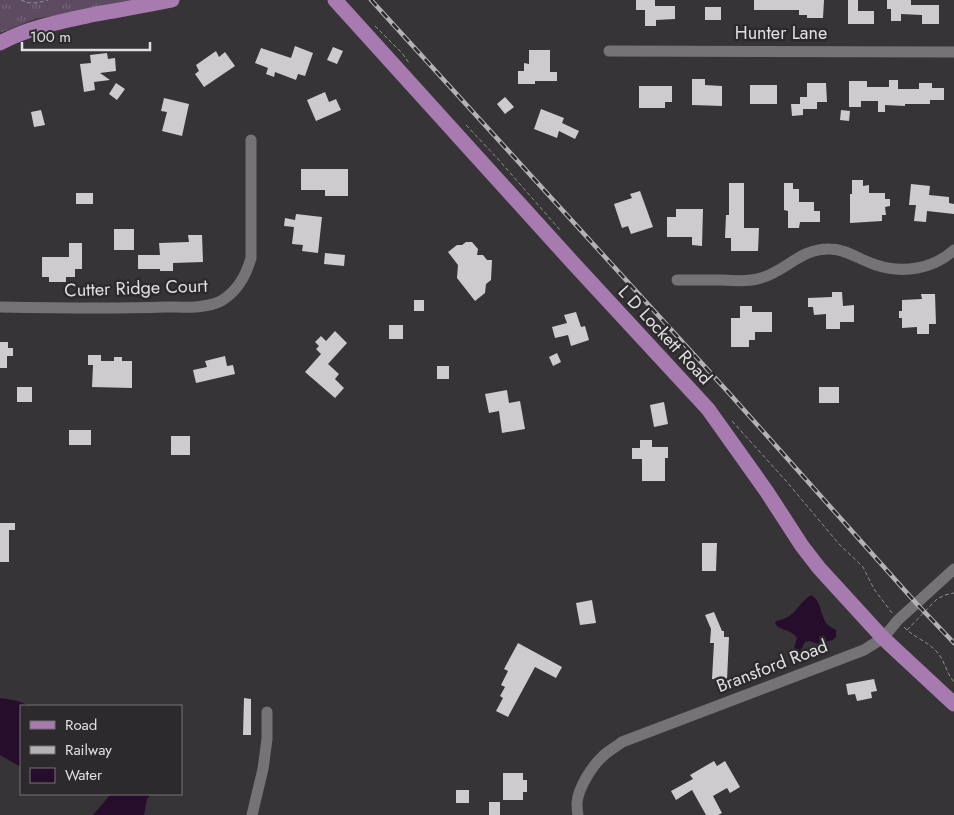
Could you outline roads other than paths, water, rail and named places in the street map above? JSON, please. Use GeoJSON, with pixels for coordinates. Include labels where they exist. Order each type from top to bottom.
{"type":"FeatureCollection","features":[{"type":"Feature","properties":{"kind":"main road"},"geometry":{"type":"LineString","coordinates":[[0,43],[20,34],[61,21],[131,4],[172,0]]}},
{"type":"Feature","properties":{"kind":"main road","name":"L D Lockett Road"},"geometry":{"type":"LineString","coordinates":[[336,0],[708,410],[819,568],[883,638],[954,704]]}},
{"type":"Feature","properties":{"kind":"street","name":"Hunter Lane"},"geometry":{"type":"LineString","coordinates":[[609,51],[954,52]]}},
{"type":"Feature","properties":{"kind":"street","name":"Cutter Ridge Court"},"geometry":{"type":"LineString","coordinates":[[0,306],[130,309],[196,306],[212,304],[222,300],[232,293],[242,281],[251,258],[251,140]]}},
{"type":"Feature","properties":{"kind":"street"},"geometry":{"type":"LineString","coordinates":[[677,280],[739,281],[758,279],[771,275],[795,259],[815,250],[823,249],[841,251],[877,266],[908,269],[922,268],[934,264],[954,250]]}},
{"type":"Feature","properties":{"kind":"street","name":"Bransford Road"},"geometry":{"type":"LineString","coordinates":[[578,815],[577,803],[589,774],[604,755],[622,742],[864,650],[883,638],[898,620],[954,568]]}},
{"type":"Feature","properties":{"kind":"street"},"geometry":{"type":"LineString","coordinates":[[252,815],[263,769],[267,739],[267,712]]}},
{"type":"Feature","properties":{"kind":"water"},"geometry":{"type":"Polygon","coordinates":[[[811,595],[817,601],[825,622],[836,630],[836,637],[833,640],[818,644],[809,641],[805,642],[799,653],[795,652],[794,648],[797,638],[795,635],[775,624],[776,621],[792,614],[811,595]]]}},
{"type":"Feature","properties":{"kind":"water"},"geometry":{"type":"Polygon","coordinates":[[[0,698],[15,700],[27,705],[20,705],[20,766],[0,755],[0,698]]]}},
{"type":"Feature","properties":{"kind":"water"},"geometry":{"type":"Polygon","coordinates":[[[110,795],[150,795],[147,799],[144,815],[93,815],[110,795]]]}},
{"type":"Feature","properties":{"kind":"railway"},"geometry":{"type":"LineString","coordinates":[[371,0],[954,643]]}}]}
